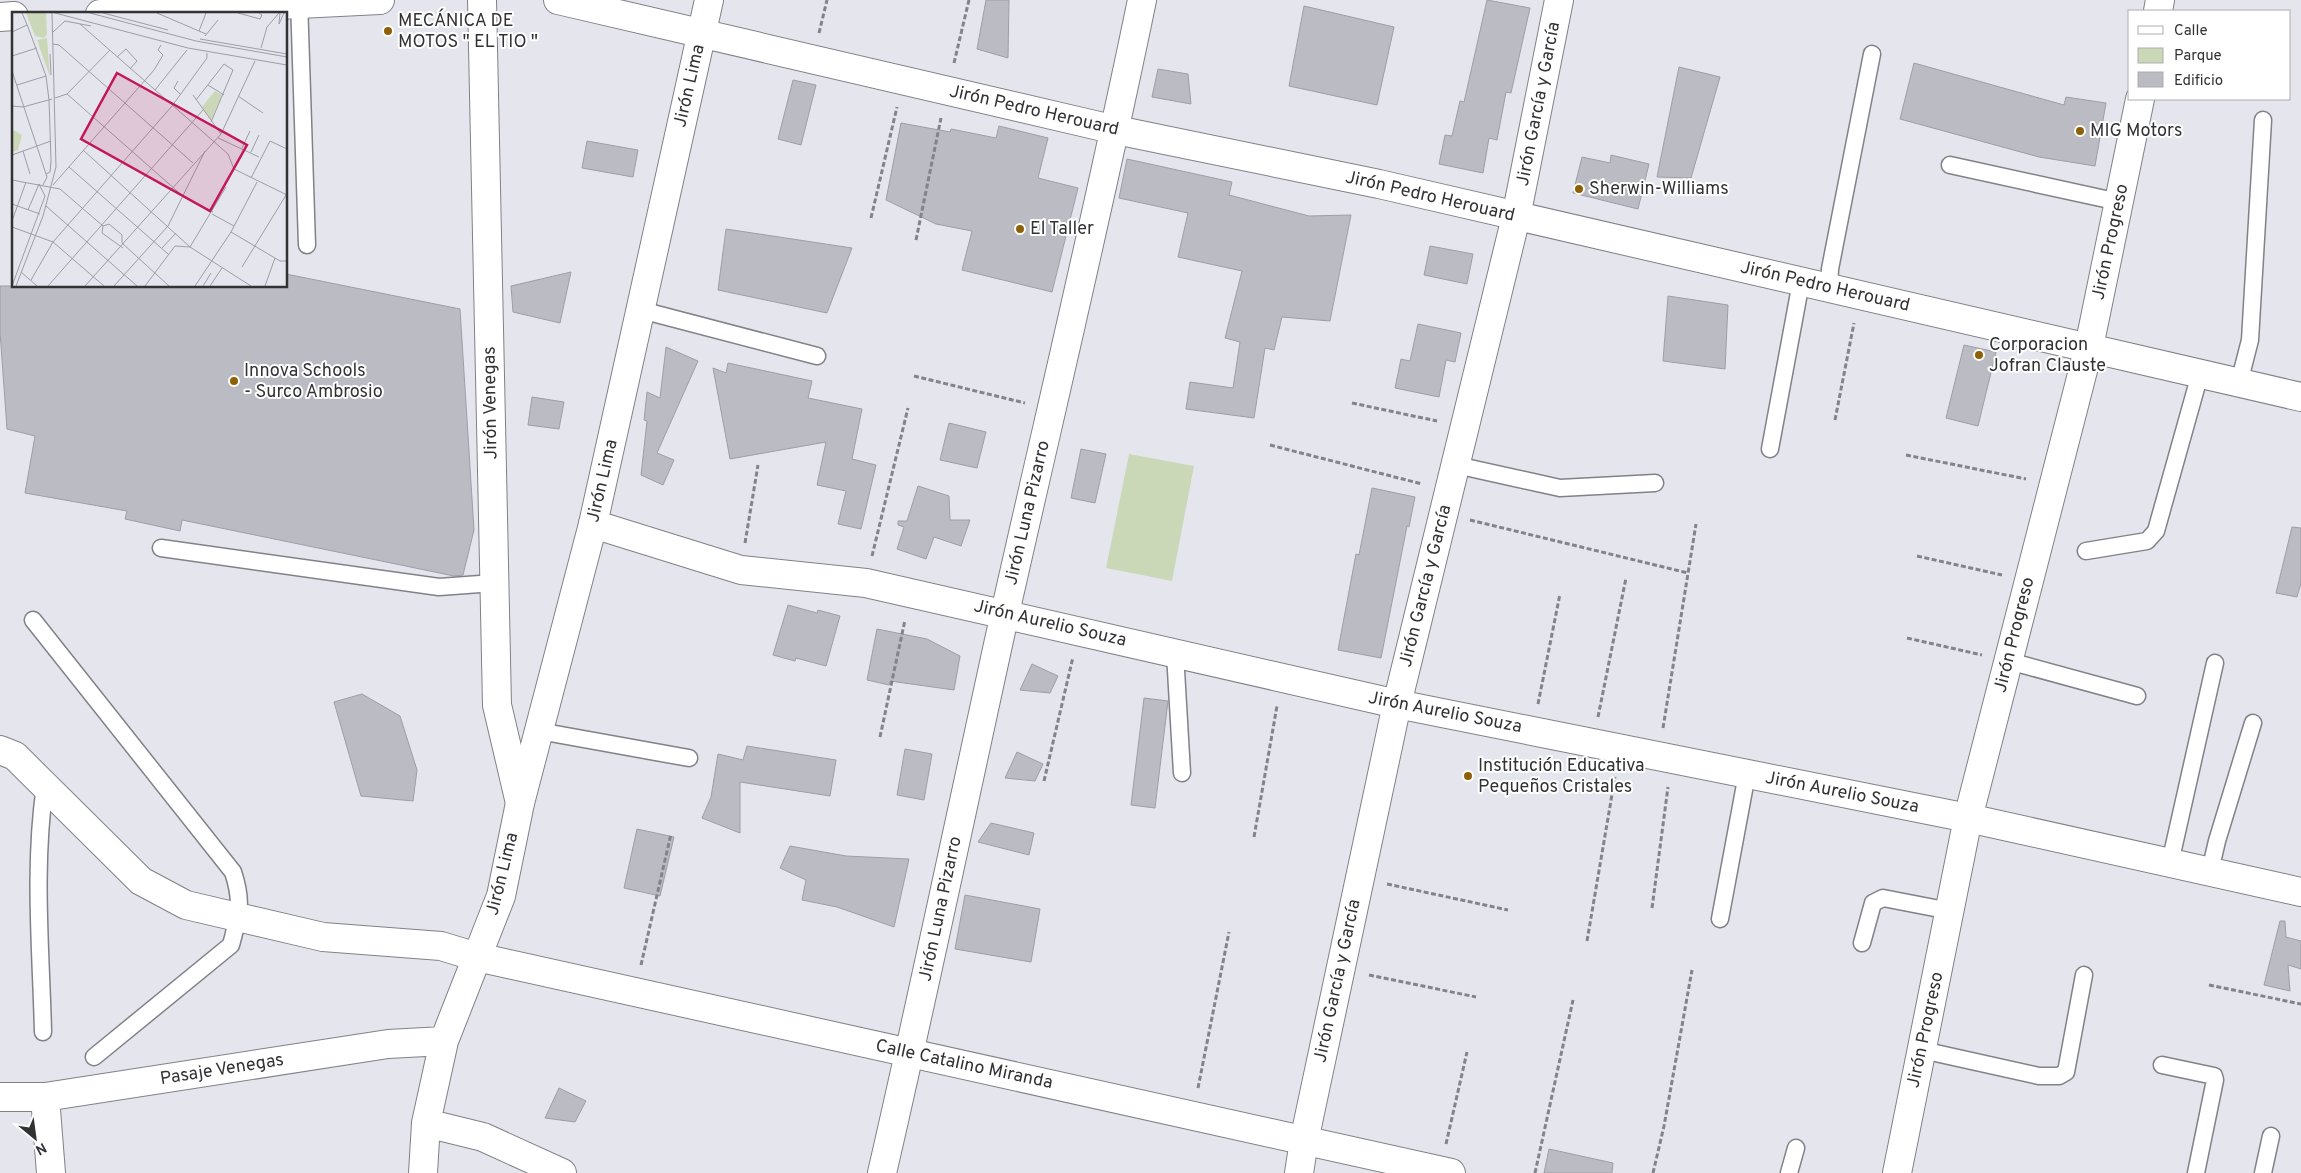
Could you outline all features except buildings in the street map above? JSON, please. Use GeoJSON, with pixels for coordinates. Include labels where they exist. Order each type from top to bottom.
{"type":"FeatureCollection","features":[{"type":"Feature","properties":{"kind":"street"},"geometry":{"type":"LineString","coordinates":[[118,12],[144,9],[380,0]]}},
{"type":"Feature","properties":{"kind":"street","name":"Jirón Venegas"},"geometry":{"type":"LineString","coordinates":[[482,0],[497,706],[520,803]]}},
{"type":"Feature","properties":{"kind":"street","name":"Jirón Pedro Herouard"},"geometry":{"type":"LineString","coordinates":[[558,0],[702,32],[1116,130],[1379,184],[2301,397]]}},
{"type":"Feature","properties":{"kind":"street","name":"Jirón Lima"},"geometry":{"type":"LineString","coordinates":[[423,1173],[426,1124],[444,1041],[501,896],[520,803],[593,524],[709,0]]}},
{"type":"Feature","properties":{"kind":"street","name":"Jirón Luna Pizarro"},"geometry":{"type":"LineString","coordinates":[[882,1173],[910,1054],[1005,614],[1116,130],[1142,0]]}},
{"type":"Feature","properties":{"kind":"street","name":"Jirón García y García"},"geometry":{"type":"LineString","coordinates":[[1299,1173],[1304,1141],[1397,704],[1516,217],[1559,0]]}},
{"type":"Feature","properties":{"kind":"street","name":"Jirón Progreso"},"geometry":{"type":"LineString","coordinates":[[1896,1173],[1968,818],[2089,347],[2140,100]]}},
{"type":"Feature","properties":{"kind":"street","name":"Jirón Aurelio Souza"},"geometry":{"type":"LineString","coordinates":[[593,524],[741,570],[866,583],[1397,704],[1968,818],[2301,892]]}},
{"type":"Feature","properties":{"kind":"street","name":"Calle Catalino Miranda"},"geometry":{"type":"LineString","coordinates":[[0,750],[16,756],[141,881],[186,905],[323,937],[441,946],[477,957],[635,993],[1446,1172]]}},
{"type":"Feature","properties":{"kind":"street","name":"Pasaje Venegas"},"geometry":{"type":"LineString","coordinates":[[0,1097],[45,1097],[388,1044],[444,1041]]}},
{"type":"Feature","properties":{"kind":"street"},"geometry":{"type":"LineString","coordinates":[[45,1097],[51,1173]]}},
{"type":"Feature","properties":{"kind":"street"},"geometry":{"type":"LineString","coordinates":[[426,1124],[483,1136],[562,1173]]}},
{"type":"Feature","properties":{"kind":"lane"},"geometry":{"type":"LineString","coordinates":[[299,3],[307,245]]}},
{"type":"Feature","properties":{"kind":"lane"},"geometry":{"type":"LineString","coordinates":[[1829,288],[1830,270],[1872,54]]}},
{"type":"Feature","properties":{"kind":"lane"},"geometry":{"type":"LineString","coordinates":[[2240,383],[2250,340],[2262,120]]}},
{"type":"Feature","properties":{"kind":"lane"},"geometry":{"type":"LineString","coordinates":[[1950,165],[2119,202]]}},
{"type":"Feature","properties":{"kind":"lane"},"geometry":{"type":"LineString","coordinates":[[1770,449],[1801,282]]}},
{"type":"Feature","properties":{"kind":"lane"},"geometry":{"type":"LineString","coordinates":[[641,310],[817,356]]}},
{"type":"Feature","properties":{"kind":"lane"},"geometry":{"type":"LineString","coordinates":[[2086,551],[2147,541],[2156,531],[2200,374]]}},
{"type":"Feature","properties":{"kind":"lane"},"geometry":{"type":"LineString","coordinates":[[1456,465],[1560,488],[1656,483]]}},
{"type":"Feature","properties":{"kind":"lane"},"geometry":{"type":"LineString","coordinates":[[161,548],[439,588],[494,583]]}},
{"type":"Feature","properties":{"kind":"lane"},"geometry":{"type":"LineString","coordinates":[[33,620],[233,872],[240,894],[239,917],[231,945],[94,1056]]}},
{"type":"Feature","properties":{"kind":"lane"},"geometry":{"type":"LineString","coordinates":[[1175,653],[1182,773]]}},
{"type":"Feature","properties":{"kind":"lane"},"geometry":{"type":"LineString","coordinates":[[2009,661],[2137,696]]}},
{"type":"Feature","properties":{"kind":"lane"},"geometry":{"type":"LineString","coordinates":[[2170,863],[2215,663]]}},
{"type":"Feature","properties":{"kind":"lane"},"geometry":{"type":"LineString","coordinates":[[2210,871],[2217,841],[2253,722]]}},
{"type":"Feature","properties":{"kind":"lane"},"geometry":{"type":"LineString","coordinates":[[539,730],[689,758]]}},
{"type":"Feature","properties":{"kind":"lane"},"geometry":{"type":"LineString","coordinates":[[1720,919],[1747,774]]}},
{"type":"Feature","properties":{"kind":"lane"},"geometry":{"type":"LineString","coordinates":[[43,1032],[38,865],[40,816],[45,786]]}},
{"type":"Feature","properties":{"kind":"lane"},"geometry":{"type":"LineString","coordinates":[[1862,942],[1873,903],[1883,898],[1950,911]]}},
{"type":"Feature","properties":{"kind":"lane"},"geometry":{"type":"LineString","coordinates":[[1922,1050],[2039,1076],[2059,1076],[2066,1072],[2084,976]]}},
{"type":"Feature","properties":{"kind":"lane"},"geometry":{"type":"LineString","coordinates":[[2162,1065],[2214,1076],[2215,1080],[2196,1173]]}},
{"type":"Feature","properties":{"kind":"lane"},"geometry":{"type":"LineString","coordinates":[[2263,1173],[2271,1136]]}},
{"type":"Feature","properties":{"kind":"lane"},"geometry":{"type":"LineString","coordinates":[[1789,1173],[1796,1148]]}},
{"type":"Feature","properties":{"kind":"path"},"geometry":{"type":"LineString","coordinates":[[916,240],[947,90],[969,0]]}},
{"type":"Feature","properties":{"kind":"path"},"geometry":{"type":"LineString","coordinates":[[871,218],[904,80]]}},
{"type":"Feature","properties":{"kind":"path"},"geometry":{"type":"LineString","coordinates":[[1834,420],[1860,295]]}},
{"type":"Feature","properties":{"kind":"path"},"geometry":{"type":"LineString","coordinates":[[914,376],[1052,409]]}},
{"type":"Feature","properties":{"kind":"path"},"geometry":{"type":"LineString","coordinates":[[1352,403],[1465,426]]}},
{"type":"Feature","properties":{"kind":"path"},"geometry":{"type":"LineString","coordinates":[[866,583],[908,408]]}},
{"type":"Feature","properties":{"kind":"path"},"geometry":{"type":"LineString","coordinates":[[1270,445],[1446,502],[1688,573]]}},
{"type":"Feature","properties":{"kind":"path"},"geometry":{"type":"LineString","coordinates":[[1906,455],[2054,484]]}},
{"type":"Feature","properties":{"kind":"path"},"geometry":{"type":"LineString","coordinates":[[741,570],[758,465]]}},
{"type":"Feature","properties":{"kind":"path"},"geometry":{"type":"LineString","coordinates":[[1652,908],[1665,758],[1696,524]]}},
{"type":"Feature","properties":{"kind":"path"},"geometry":{"type":"LineString","coordinates":[[1917,556],[2029,581]]}},
{"type":"Feature","properties":{"kind":"path"},"geometry":{"type":"LineString","coordinates":[[1592,743],[1626,578]]}},
{"type":"Feature","properties":{"kind":"path"},"geometry":{"type":"LineString","coordinates":[[880,737],[911,593]]}},
{"type":"Feature","properties":{"kind":"path"},"geometry":{"type":"LineString","coordinates":[[1532,731],[1560,594]]}},
{"type":"Feature","properties":{"kind":"path"},"geometry":{"type":"LineString","coordinates":[[1044,781],[1079,631]]}},
{"type":"Feature","properties":{"kind":"path"},"geometry":{"type":"LineString","coordinates":[[1907,638],[2009,661]]}},
{"type":"Feature","properties":{"kind":"path"},"geometry":{"type":"LineString","coordinates":[[1254,837],[1282,678]]}},
{"type":"Feature","properties":{"kind":"path"},"geometry":{"type":"LineString","coordinates":[[1587,941],[1620,748]]}},
{"type":"Feature","properties":{"kind":"path"},"geometry":{"type":"LineString","coordinates":[[635,993],[671,834]]}},
{"type":"Feature","properties":{"kind":"path"},"geometry":{"type":"LineString","coordinates":[[1360,878],[1508,910]]}},
{"type":"Feature","properties":{"kind":"path"},"geometry":{"type":"LineString","coordinates":[[1193,1116],[1229,932]]}},
{"type":"Feature","properties":{"kind":"path"},"geometry":{"type":"LineString","coordinates":[[1341,969],[1476,997]]}},
{"type":"Feature","properties":{"kind":"path"},"geometry":{"type":"LineString","coordinates":[[1652,1173],[1664,1126],[1692,970]]}},
{"type":"Feature","properties":{"kind":"path"},"geometry":{"type":"LineString","coordinates":[[2209,985],[2301,1004]]}},
{"type":"Feature","properties":{"kind":"path"},"geometry":{"type":"LineString","coordinates":[[1535,1173],[1573,1000]]}},
{"type":"Feature","properties":{"kind":"path"},"geometry":{"type":"LineString","coordinates":[[1446,1172],[1467,1052]]}},
{"type":"Feature","properties":{"kind":"green space"},"geometry":{"type":"Polygon","coordinates":[[[1129,454],[1194,466],[1172,581],[1106,568],[1129,454]]]}},
{"type":"Feature","properties":{"kind":"place","name":"MECÁNICA DE MOTOS \" EL TIO \""},"geometry":{"type":"Point","coordinates":[388,31]}},
{"type":"Feature","properties":{"kind":"place","name":"MIG Motors"},"geometry":{"type":"Point","coordinates":[2080,131]}},
{"type":"Feature","properties":{"kind":"place","name":"Sherwin-Williams"},"geometry":{"type":"Point","coordinates":[1579,189]}},
{"type":"Feature","properties":{"kind":"place","name":"El Taller"},"geometry":{"type":"Point","coordinates":[1020,229]}},
{"type":"Feature","properties":{"kind":"place","name":"Corporacion Jofran Clauste"},"geometry":{"type":"Point","coordinates":[1979,355]}},
{"type":"Feature","properties":{"kind":"place","name":"Innova Schools - Surco Ambrosio"},"geometry":{"type":"Point","coordinates":[234,381]}},
{"type":"Feature","properties":{"kind":"place","name":"Institución Educativa Pequeños Cristales"},"geometry":{"type":"Point","coordinates":[1468,776]}}]}
